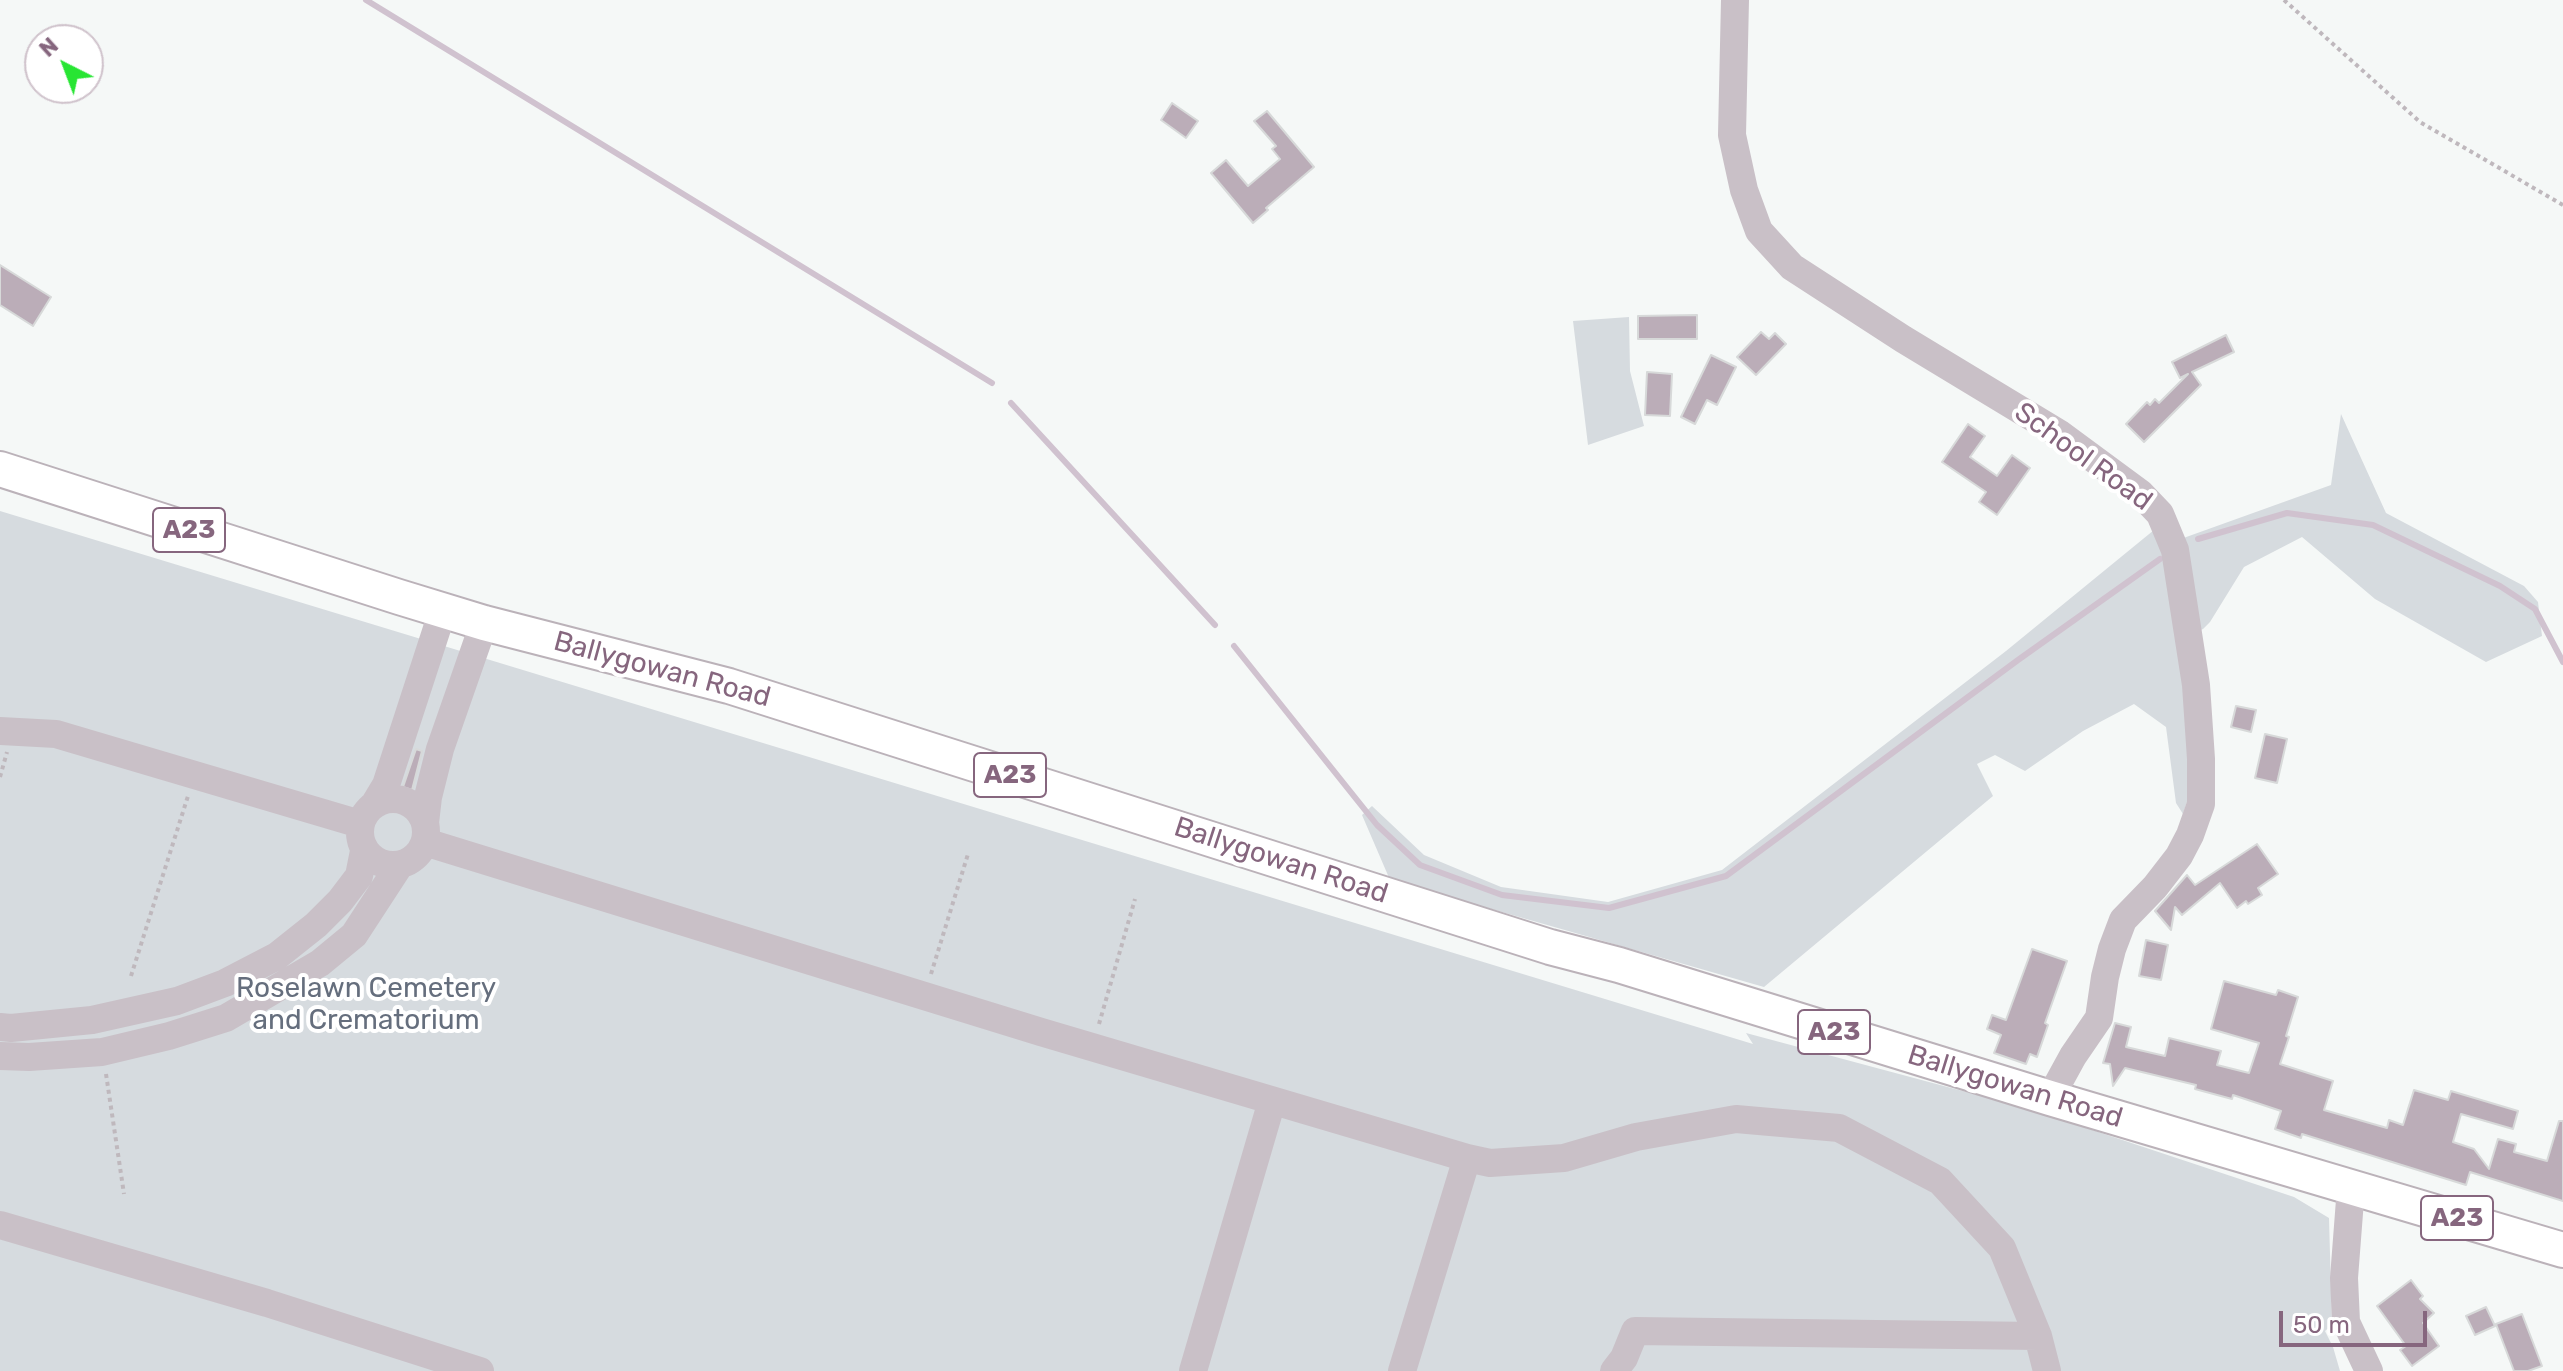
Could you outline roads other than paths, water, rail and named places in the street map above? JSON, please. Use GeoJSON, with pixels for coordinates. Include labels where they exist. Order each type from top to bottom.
{"type":"FeatureCollection","features":[{"type":"Feature","properties":{"kind":"main road","name":"Ballygowan Road"},"geometry":{"type":"LineString","coordinates":[[0,469],[484,623],[729,686],[1550,947],[1619,965],[2050,1098],[2563,1250]]}},
{"type":"Feature","properties":{"kind":"street","name":"School Road"},"geometry":{"type":"LineString","coordinates":[[1735,0],[1732,135],[1744,190],[1759,231],[1792,267],[1903,339],[2060,434],[2140,493],[2160,514],[2175,550],[2196,685],[2201,804],[2179,856],[2123,920],[2105,977],[2099,1018],[2050,1098]]}},
{"type":"Feature","properties":{"kind":"street"},"geometry":{"type":"LineString","coordinates":[[0,1027],[92,1020],[177,1001],[225,983],[277,956],[316,925],[359,876],[366,827],[386,785],[443,610]]}},
{"type":"Feature","properties":{"kind":"street"},"geometry":{"type":"LineString","coordinates":[[425,832],[419,810],[408,802],[395,798],[381,800],[366,827],[372,859],[385,865],[399,866],[412,860],[422,850],[425,832],[428,797],[440,749],[484,623]]}},
{"type":"Feature","properties":{"kind":"street"},"geometry":{"type":"LineString","coordinates":[[0,731],[56,734],[366,827]]}},
{"type":"Feature","properties":{"kind":"street"},"geometry":{"type":"LineString","coordinates":[[425,832],[1092,1047],[1490,1163],[1564,1158],[1636,1137],[1736,1119],[1839,1128],[1940,1181],[2002,1248],[2038,1336],[2047,1371]]}},
{"type":"Feature","properties":{"kind":"street"},"geometry":{"type":"LineString","coordinates":[[0,1056],[102,1052],[226,1018],[320,963],[354,935],[399,866]]}},
{"type":"Feature","properties":{"kind":"street"},"geometry":{"type":"LineString","coordinates":[[1193,1371],[1272,1101]]}},
{"type":"Feature","properties":{"kind":"street"},"geometry":{"type":"LineString","coordinates":[[1405,1370],[1467,1158]]}},
{"type":"Feature","properties":{"kind":"street"},"geometry":{"type":"LineString","coordinates":[[2351,1187],[2344,1278],[2346,1322],[2369,1371]]}},
{"type":"Feature","properties":{"kind":"street"},"geometry":{"type":"LineString","coordinates":[[0,1225],[267,1303],[480,1371]]}},
{"type":"Feature","properties":{"kind":"street"},"geometry":{"type":"LineString","coordinates":[[1614,1371],[1624,1358],[1635,1331],[2038,1336]]}},
{"type":"Feature","properties":{"kind":"waterway"},"geometry":{"type":"LineString","coordinates":[[366,0],[992,383]]}},
{"type":"Feature","properties":{"kind":"waterway"},"geometry":{"type":"LineString","coordinates":[[1011,403],[1215,625]]}},
{"type":"Feature","properties":{"kind":"waterway"},"geometry":{"type":"LineString","coordinates":[[2198,539],[2287,513],[2373,525],[2500,586],[2535,609],[2563,662]]}},
{"type":"Feature","properties":{"kind":"waterway"},"geometry":{"type":"LineString","coordinates":[[1234,646],[1377,825],[1420,865],[1502,895],[1609,908],[1726,876],[2160,559]]}},
{"type":"Feature","properties":{"kind":"park label","name":"Roselawn Cemetery and Crematorium"},"geometry":{"type":"Point","coordinates":[366,1005]}}]}
